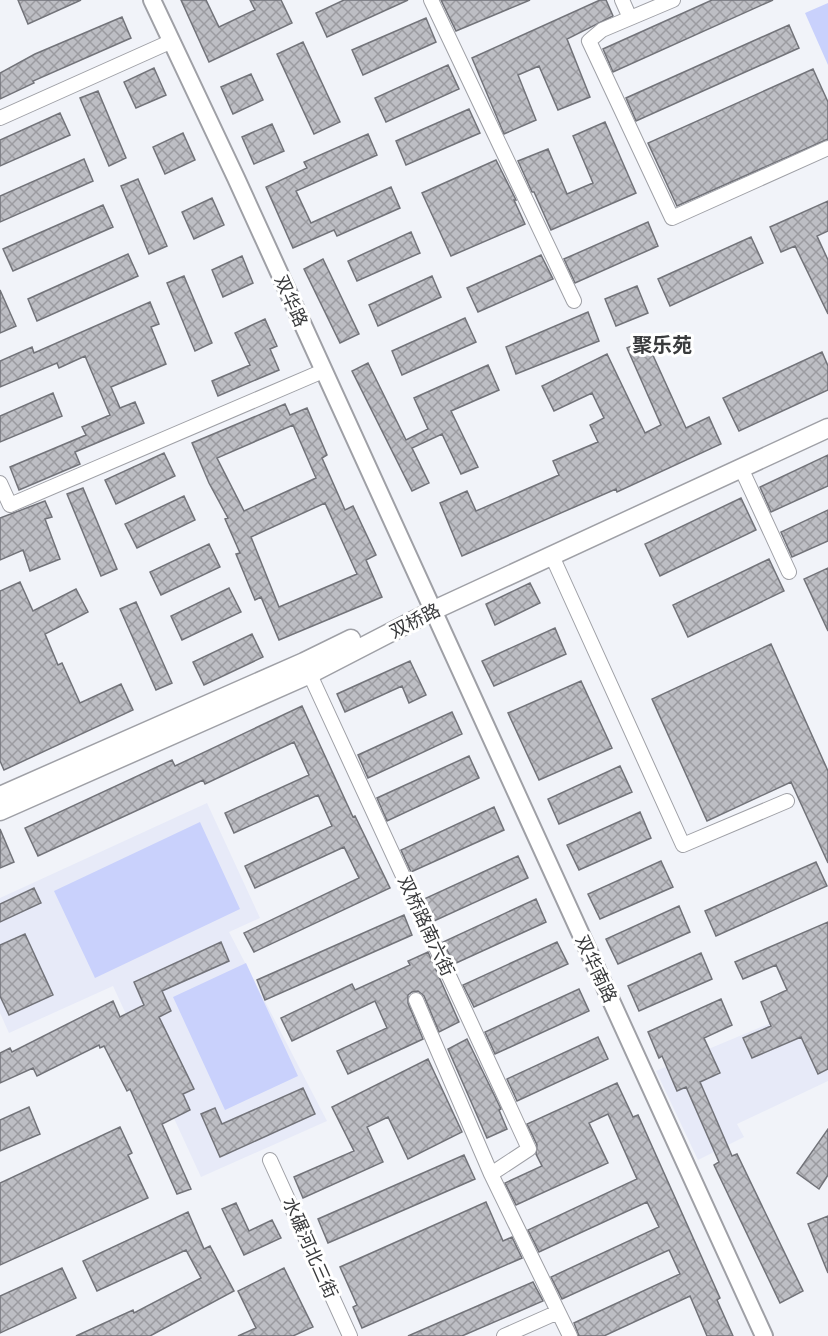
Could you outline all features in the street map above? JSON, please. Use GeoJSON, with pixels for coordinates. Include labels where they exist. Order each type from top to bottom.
{"type":"FeatureCollection","features":[{"type":"Feature","properties":{"kind":"main road","name":"双桥路"},"geometry":{"type":"LineString","coordinates":[[0,811],[307,668],[430,606],[828,415]]}},
{"type":"Feature","properties":{"kind":"main road","name":"双桥路"},"geometry":{"type":"LineString","coordinates":[[430,606],[552,556],[828,428]]}},
{"type":"Feature","properties":{"kind":"main road","name":"双桥路"},"geometry":{"type":"LineString","coordinates":[[0,796],[307,668]]}},
{"type":"Feature","properties":{"kind":"street","name":"双华路"},"geometry":{"type":"LineString","coordinates":[[152,0],[430,606]]}},
{"type":"Feature","properties":{"kind":"street"},"geometry":{"type":"LineString","coordinates":[[431,0],[574,301]]}},
{"type":"Feature","properties":{"kind":"street"},"geometry":{"type":"LineString","coordinates":[[622,0],[630,18]]}},
{"type":"Feature","properties":{"kind":"street"},"geometry":{"type":"LineString","coordinates":[[673,0],[602,30],[589,41],[672,218],[828,148]]}},
{"type":"Feature","properties":{"kind":"street"},"geometry":{"type":"LineString","coordinates":[[0,118],[172,41]]}},
{"type":"Feature","properties":{"kind":"street"},"geometry":{"type":"LineString","coordinates":[[0,483],[10,505],[323,371]]}},
{"type":"Feature","properties":{"kind":"street"},"geometry":{"type":"LineString","coordinates":[[741,468],[789,572]]}},
{"type":"Feature","properties":{"kind":"street"},"geometry":{"type":"LineString","coordinates":[[552,556],[683,845],[787,801]]}},
{"type":"Feature","properties":{"kind":"street","name":"双华南路"},"geometry":{"type":"LineString","coordinates":[[430,606],[764,1336]]}},
{"type":"Feature","properties":{"kind":"street","name":"双桥路南六街"},"geometry":{"type":"LineString","coordinates":[[307,668],[529,1149],[491,1174]]}},
{"type":"Feature","properties":{"kind":"street"},"geometry":{"type":"LineString","coordinates":[[416,1000],[491,1174],[570,1336]]}},
{"type":"Feature","properties":{"kind":"street","name":"水碾河北三街"},"geometry":{"type":"LineString","coordinates":[[270,1160],[350,1336]]}},
{"type":"Feature","properties":{"kind":"street"},"geometry":{"type":"LineString","coordinates":[[504,1336],[558,1312]]}},
{"type":"Feature","properties":{"kind":"shaded area"},"geometry":{"type":"Polygon","coordinates":[[[828,3],[828,65],[805,13],[828,3]]]}},
{"type":"Feature","properties":{"kind":"shaded area"},"geometry":{"type":"Polygon","coordinates":[[[207,803],[260,918],[229,932],[327,1121],[201,1177],[113,986],[9,1033],[0,1013],[0,898],[207,803]]]}},
{"type":"Feature","properties":{"kind":"shaded area"},"geometry":{"type":"Polygon","coordinates":[[[200,822],[240,909],[95,978],[54,891],[200,822]]]}},
{"type":"Feature","properties":{"kind":"shaded area"},"geometry":{"type":"Polygon","coordinates":[[[246,963],[298,1076],[225,1110],[173,997],[246,963]]]}},
{"type":"Feature","properties":{"kind":"shaded area"},"geometry":{"type":"Polygon","coordinates":[[[828,999],[828,1081],[737,1124],[744,1137],[698,1160],[656,1071],[828,999]]]}},
{"type":"Feature","properties":{"kind":"building"},"geometry":{"type":"Polygon","coordinates":[[[18,0],[81,0],[28,24],[18,0]]]}},
{"type":"Feature","properties":{"kind":"building"},"geometry":{"type":"Polygon","coordinates":[[[181,0],[206,0],[219,27],[255,10],[250,0],[281,0],[292,23],[209,62],[181,0]]]}},
{"type":"Feature","properties":{"kind":"building"},"geometry":{"type":"Polygon","coordinates":[[[344,0],[408,0],[327,37],[316,13],[344,0]]]}},
{"type":"Feature","properties":{"kind":"building"},"geometry":{"type":"Polygon","coordinates":[[[441,0],[530,0],[456,31],[441,0]]]}},
{"type":"Feature","properties":{"kind":"building"},"geometry":{"type":"Polygon","coordinates":[[[600,0],[606,0],[613,16],[567,39],[590,97],[558,110],[539,66],[518,75],[536,120],[504,134],[472,58],[600,0]]]}},
{"type":"Feature","properties":{"kind":"building"},"geometry":{"type":"Polygon","coordinates":[[[712,0],[773,0],[613,72],[603,49],[712,0]]]}},
{"type":"Feature","properties":{"kind":"building"},"geometry":{"type":"Polygon","coordinates":[[[122,17],[131,38],[33,81],[34,83],[0,99],[0,73],[35,54],[122,17]]]}},
{"type":"Feature","properties":{"kind":"building"},"geometry":{"type":"Polygon","coordinates":[[[426,18],[436,42],[363,75],[352,50],[426,18]]]}},
{"type":"Feature","properties":{"kind":"building"},"geometry":{"type":"Polygon","coordinates":[[[789,25],[799,48],[636,121],[626,98],[789,25]]]}},
{"type":"Feature","properties":{"kind":"building"},"geometry":{"type":"Polygon","coordinates":[[[303,42],[340,122],[314,134],[277,54],[303,42]]]}},
{"type":"Feature","properties":{"kind":"building"},"geometry":{"type":"Polygon","coordinates":[[[448,65],[459,89],[386,122],[375,98],[448,65]]]}},
{"type":"Feature","properties":{"kind":"building"},"geometry":{"type":"Polygon","coordinates":[[[154,68],[166,95],[136,108],[124,82],[154,68]]]}},
{"type":"Feature","properties":{"kind":"building"},"geometry":{"type":"Polygon","coordinates":[[[813,69],[828,102],[828,139],[677,206],[648,143],[813,69]]]}},
{"type":"Feature","properties":{"kind":"building"},"geometry":{"type":"Polygon","coordinates":[[[251,74],[263,100],[233,114],[221,87],[251,74]]]}},
{"type":"Feature","properties":{"kind":"building"},"geometry":{"type":"Polygon","coordinates":[[[98,91],[126,158],[109,166],[80,98],[98,91]]]}},
{"type":"Feature","properties":{"kind":"building"},"geometry":{"type":"Polygon","coordinates":[[[469,109],[480,133],[406,165],[396,141],[469,109]]]}},
{"type":"Feature","properties":{"kind":"building"},"geometry":{"type":"Polygon","coordinates":[[[60,113],[70,135],[0,166],[0,140],[60,113]]]}},
{"type":"Feature","properties":{"kind":"building"},"geometry":{"type":"Polygon","coordinates":[[[605,122],[636,193],[551,230],[518,161],[548,149],[567,194],[593,183],[573,136],[605,122]]]}},
{"type":"Feature","properties":{"kind":"building"},"geometry":{"type":"Polygon","coordinates":[[[272,124],[284,151],[254,164],[242,137],[272,124]]]}},
{"type":"Feature","properties":{"kind":"building"},"geometry":{"type":"Polygon","coordinates":[[[183,133],[195,160],[165,174],[153,147],[183,133]]]}},
{"type":"Feature","properties":{"kind":"building"},"geometry":{"type":"Polygon","coordinates":[[[368,134],[377,155],[296,191],[311,223],[391,187],[400,208],[337,236],[334,230],[293,248],[266,187],[307,168],[304,162],[368,134]]]}},
{"type":"Feature","properties":{"kind":"building"},"geometry":{"type":"Polygon","coordinates":[[[84,159],[93,181],[0,222],[0,196],[84,159]]]}},
{"type":"Feature","properties":{"kind":"building"},"geometry":{"type":"Polygon","coordinates":[[[496,160],[525,224],[451,256],[422,193],[496,160]]]}},
{"type":"Feature","properties":{"kind":"building"},"geometry":{"type":"Polygon","coordinates":[[[138,179],[167,246],[149,254],[121,186],[138,179]]]}},
{"type":"Feature","properties":{"kind":"building"},"geometry":{"type":"Polygon","coordinates":[[[212,198],[224,225],[194,239],[182,212],[212,198]]]}},
{"type":"Feature","properties":{"kind":"building"},"geometry":{"type":"Polygon","coordinates":[[[828,201],[828,231],[817,236],[828,260],[828,314],[795,246],[781,252],[770,227],[828,201]]]}},
{"type":"Feature","properties":{"kind":"building"},"geometry":{"type":"Polygon","coordinates":[[[103,205],[113,227],[13,271],[3,249],[103,205]]]}},
{"type":"Feature","properties":{"kind":"building"},"geometry":{"type":"Polygon","coordinates":[[[648,222],[658,246],[575,283],[564,259],[648,222]]]}},
{"type":"Feature","properties":{"kind":"building"},"geometry":{"type":"Polygon","coordinates":[[[411,232],[420,253],[357,281],[348,261],[411,232]]]}},
{"type":"Feature","properties":{"kind":"building"},"geometry":{"type":"Polygon","coordinates":[[[751,237],[763,263],[670,306],[658,279],[751,237]]]}},
{"type":"Feature","properties":{"kind":"building"},"geometry":{"type":"Polygon","coordinates":[[[128,254],[138,276],[37,321],[28,299],[128,254]]]}},
{"type":"Feature","properties":{"kind":"building"},"geometry":{"type":"Polygon","coordinates":[[[541,255],[553,279],[478,312],[467,288],[541,255]]]}},
{"type":"Feature","properties":{"kind":"building"},"geometry":{"type":"Polygon","coordinates":[[[242,256],[253,283],[223,297],[212,270],[242,256]]]}},
{"type":"Feature","properties":{"kind":"building"},"geometry":{"type":"Polygon","coordinates":[[[323,259],[359,334],[340,343],[304,269],[323,259]]]}},
{"type":"Feature","properties":{"kind":"building"},"geometry":{"type":"Polygon","coordinates":[[[184,276],[212,343],[195,351],[167,283],[184,276]]]}},
{"type":"Feature","properties":{"kind":"building"},"geometry":{"type":"Polygon","coordinates":[[[432,276],[441,297],[378,326],[369,305],[432,276]]]}},
{"type":"Feature","properties":{"kind":"building"},"geometry":{"type":"Polygon","coordinates":[[[637,286],[648,313],[616,326],[605,299],[637,286]]]}},
{"type":"Feature","properties":{"kind":"building"},"geometry":{"type":"Polygon","coordinates":[[[0,290],[16,326],[0,333],[0,290]]]}},
{"type":"Feature","properties":{"kind":"building"},"geometry":{"type":"Polygon","coordinates":[[[150,302],[159,324],[151,327],[166,364],[111,387],[120,408],[135,402],[144,423],[75,452],[80,464],[19,490],[10,467],[86,435],[82,427],[110,415],[85,356],[59,368],[57,363],[0,387],[0,361],[32,347],[34,353],[150,302]]]}},
{"type":"Feature","properties":{"kind":"building"},"geometry":{"type":"Polygon","coordinates":[[[588,312],[599,341],[516,374],[506,347],[588,312]]]}},
{"type":"Feature","properties":{"kind":"building"},"geometry":{"type":"Polygon","coordinates":[[[465,318],[476,342],[402,375],[392,351],[465,318]]]}},
{"type":"Feature","properties":{"kind":"building"},"geometry":{"type":"Polygon","coordinates":[[[265,319],[277,346],[270,349],[279,370],[218,396],[212,381],[250,365],[235,333],[265,319]]]}},
{"type":"Feature","properties":{"kind":"building"},"geometry":{"type":"Polygon","coordinates":[[[646,340],[686,428],[709,417],[721,444],[617,492],[616,489],[462,556],[440,503],[467,491],[476,511],[559,475],[553,461],[598,442],[590,425],[604,418],[592,393],[554,411],[542,386],[607,354],[645,433],[661,425],[627,348],[646,340]]]}},
{"type":"Feature","properties":{"kind":"building"},"geometry":{"type":"Polygon","coordinates":[[[822,352],[828,366],[828,390],[739,431],[723,398],[822,352]]]}},
{"type":"Feature","properties":{"kind":"building"},"geometry":{"type":"Polygon","coordinates":[[[368,363],[406,440],[428,429],[414,398],[488,365],[499,390],[451,411],[478,467],[461,474],[442,434],[412,448],[429,483],[412,491],[352,371],[368,363]]]}},
{"type":"Feature","properties":{"kind":"building"},"geometry":{"type":"Polygon","coordinates":[[[53,393],[62,416],[0,442],[0,416],[53,393]]]}},
{"type":"Feature","properties":{"kind":"building"},"geometry":{"type":"Polygon","coordinates":[[[285,404],[290,415],[307,408],[327,455],[322,458],[345,510],[353,506],[376,555],[366,560],[382,597],[279,640],[261,597],[255,600],[236,554],[240,553],[225,519],[228,518],[209,483],[192,443],[285,404]],[[293,425],[217,458],[244,511],[316,478],[293,425]],[[325,503],[251,537],[279,607],[357,574],[325,503]]]}},
{"type":"Feature","properties":{"kind":"building"},"geometry":{"type":"Polygon","coordinates":[[[164,453],[175,476],[116,504],[105,480],[164,453]]]}},
{"type":"Feature","properties":{"kind":"building"},"geometry":{"type":"Polygon","coordinates":[[[828,455],[828,486],[771,512],[760,487],[828,455]]]}},
{"type":"Feature","properties":{"kind":"building"},"geometry":{"type":"Polygon","coordinates":[[[83,488],[117,569],[101,576],[67,494],[83,488]]]}},
{"type":"Feature","properties":{"kind":"building"},"geometry":{"type":"Polygon","coordinates":[[[184,496],[195,520],[137,548],[125,524],[184,496]]]}},
{"type":"Feature","properties":{"kind":"building"},"geometry":{"type":"Polygon","coordinates":[[[741,498],[756,530],[660,576],[645,544],[741,498]]]}},
{"type":"Feature","properties":{"kind":"building"},"geometry":{"type":"Polygon","coordinates":[[[45,501],[52,517],[45,519],[60,559],[30,571],[23,550],[0,560],[0,518],[45,501]]]}},
{"type":"Feature","properties":{"kind":"building"},"geometry":{"type":"Polygon","coordinates":[[[828,510],[828,541],[792,557],[781,532],[828,510]]]}},
{"type":"Feature","properties":{"kind":"building"},"geometry":{"type":"Polygon","coordinates":[[[209,544],[220,567],[161,595],[150,572],[209,544]]]}},
{"type":"Feature","properties":{"kind":"building"},"geometry":{"type":"Polygon","coordinates":[[[769,559],[784,591],[688,637],[673,605],[769,559]]]}},
{"type":"Feature","properties":{"kind":"building"},"geometry":{"type":"Polygon","coordinates":[[[828,568],[828,631],[804,579],[828,568]]]}},
{"type":"Feature","properties":{"kind":"building"},"geometry":{"type":"Polygon","coordinates":[[[20,582],[33,611],[76,589],[88,612],[45,634],[58,665],[62,663],[80,703],[121,684],[133,710],[4,770],[0,761],[0,591],[20,582]]]}},
{"type":"Feature","properties":{"kind":"building"},"geometry":{"type":"Polygon","coordinates":[[[530,583],[540,603],[495,625],[486,604],[530,583]]]}},
{"type":"Feature","properties":{"kind":"building"},"geometry":{"type":"Polygon","coordinates":[[[229,588],[241,612],[182,640],[171,616],[229,588]]]}},
{"type":"Feature","properties":{"kind":"building"},"geometry":{"type":"Polygon","coordinates":[[[136,602],[172,683],[156,690],[120,609],[136,602]]]}},
{"type":"Feature","properties":{"kind":"building"},"geometry":{"type":"Polygon","coordinates":[[[555,628],[566,654],[494,686],[482,661],[555,628]]]}},
{"type":"Feature","properties":{"kind":"building"},"geometry":{"type":"Polygon","coordinates":[[[252,634],[263,657],[204,685],[193,662],[252,634]]]}},
{"type":"Feature","properties":{"kind":"building"},"geometry":{"type":"Polygon","coordinates":[[[771,644],[828,771],[828,863],[791,782],[707,821],[652,699],[771,644]]]}},
{"type":"Feature","properties":{"kind":"building"},"geometry":{"type":"Polygon","coordinates":[[[410,661],[426,695],[409,703],[402,686],[345,712],[337,694],[410,661]]]}},
{"type":"Feature","properties":{"kind":"building"},"geometry":{"type":"Polygon","coordinates":[[[581,681],[612,748],[539,780],[508,713],[581,681]]]}},
{"type":"Feature","properties":{"kind":"building"},"geometry":{"type":"Polygon","coordinates":[[[302,706],[353,817],[355,816],[390,888],[254,952],[244,933],[359,878],[344,847],[255,888],[245,866],[332,826],[318,795],[234,833],[225,813],[309,775],[294,742],[205,784],[203,780],[38,856],[25,828],[172,760],[175,766],[302,706]]]}},
{"type":"Feature","properties":{"kind":"building"},"geometry":{"type":"Polygon","coordinates":[[[452,712],[462,734],[368,778],[358,755],[452,712]]]}},
{"type":"Feature","properties":{"kind":"building"},"geometry":{"type":"Polygon","coordinates":[[[469,756],[479,778],[387,821],[377,798],[469,756]]]}},
{"type":"Feature","properties":{"kind":"building"},"geometry":{"type":"Polygon","coordinates":[[[620,766],[632,792],[559,824],[548,799],[620,766]]]}},
{"type":"Feature","properties":{"kind":"building"},"geometry":{"type":"Polygon","coordinates":[[[494,807],[504,830],[411,872],[401,850],[494,807]]]}},
{"type":"Feature","properties":{"kind":"building"},"geometry":{"type":"Polygon","coordinates":[[[640,812],[651,838],[579,870],[567,845],[640,812]]]}},
{"type":"Feature","properties":{"kind":"building"},"geometry":{"type":"Polygon","coordinates":[[[0,829],[14,862],[0,868],[0,829]]]}},
{"type":"Feature","properties":{"kind":"building"},"geometry":{"type":"Polygon","coordinates":[[[518,856],[528,878],[434,921],[424,899],[518,856]]]}},
{"type":"Feature","properties":{"kind":"building"},"geometry":{"type":"Polygon","coordinates":[[[661,861],[673,887],[600,919],[588,894],[661,861]]]}},
{"type":"Feature","properties":{"kind":"building"},"geometry":{"type":"Polygon","coordinates":[[[816,862],[827,886],[716,936],[705,911],[816,862]]]}},
{"type":"Feature","properties":{"kind":"building"},"geometry":{"type":"Polygon","coordinates":[[[34,888],[41,903],[0,922],[0,904],[34,888]]]}},
{"type":"Feature","properties":{"kind":"building"},"geometry":{"type":"Polygon","coordinates":[[[536,899],[546,922],[454,964],[443,942],[536,899]]]}},
{"type":"Feature","properties":{"kind":"building"},"geometry":{"type":"Polygon","coordinates":[[[679,906],[690,932],[618,964],[606,939],[679,906]]]}},
{"type":"Feature","properties":{"kind":"building"},"geometry":{"type":"Polygon","coordinates":[[[404,915],[412,935],[265,1000],[257,980],[404,915]]]}},
{"type":"Feature","properties":{"kind":"building"},"geometry":{"type":"Polygon","coordinates":[[[828,922],[828,1069],[818,1074],[801,1037],[752,1058],[743,1038],[771,1026],[761,1002],[787,990],[776,965],[743,979],[735,962],[828,922]]]}},
{"type":"Feature","properties":{"kind":"building"},"geometry":{"type":"Polygon","coordinates":[[[25,934],[53,995],[9,1015],[0,996],[0,945],[25,934]]]}},
{"type":"Feature","properties":{"kind":"building"},"geometry":{"type":"Polygon","coordinates":[[[221,942],[229,961],[162,991],[171,1011],[159,1017],[194,1089],[183,1094],[190,1110],[162,1124],[191,1189],[177,1194],[130,1089],[127,1091],[104,1046],[100,1048],[99,1045],[37,1076],[33,1068],[0,1083],[0,1053],[10,1048],[12,1052],[113,1001],[120,1017],[144,1005],[134,982],[221,942]]]}},
{"type":"Feature","properties":{"kind":"building"},"geometry":{"type":"Polygon","coordinates":[[[557,942],[568,964],[474,1007],[463,985],[557,942]]]}},
{"type":"Feature","properties":{"kind":"building"},"geometry":{"type":"Polygon","coordinates":[[[428,952],[459,1022],[439,1032],[424,996],[418,991],[412,992],[408,995],[408,1003],[423,1039],[348,1074],[337,1051],[387,1028],[375,1001],[292,1041],[281,1018],[352,984],[355,990],[410,965],[408,961],[428,952]]]}},
{"type":"Feature","properties":{"kind":"building"},"geometry":{"type":"Polygon","coordinates":[[[701,953],[712,979],[639,1011],[628,986],[701,953]]]}},
{"type":"Feature","properties":{"kind":"building"},"geometry":{"type":"Polygon","coordinates":[[[579,989],[589,1011],[495,1054],[485,1032],[579,989]]]}},
{"type":"Feature","properties":{"kind":"building"},"geometry":{"type":"Polygon","coordinates":[[[721,999],[732,1025],[704,1038],[720,1073],[700,1082],[732,1156],[737,1154],[803,1291],[780,1303],[714,1165],[719,1162],[686,1087],[677,1091],[662,1056],[659,1058],[648,1032],[721,999]]]}},
{"type":"Feature","properties":{"kind":"building"},"geometry":{"type":"Polygon","coordinates":[[[598,1037],[608,1059],[517,1101],[507,1079],[598,1037]]]}},
{"type":"Feature","properties":{"kind":"building"},"geometry":{"type":"Polygon","coordinates":[[[467,1039],[501,1109],[499,1110],[507,1129],[487,1138],[448,1049],[467,1039]]]}},
{"type":"Feature","properties":{"kind":"building"},"geometry":{"type":"Polygon","coordinates":[[[428,1059],[462,1132],[408,1159],[388,1117],[367,1127],[383,1162],[303,1198],[294,1177],[354,1151],[332,1107],[428,1059]]]}},
{"type":"Feature","properties":{"kind":"building"},"geometry":{"type":"Polygon","coordinates":[[[617,1083],[633,1117],[638,1115],[720,1298],[717,1300],[733,1336],[707,1336],[690,1296],[604,1336],[579,1336],[574,1323],[680,1274],[669,1250],[562,1299],[551,1277],[659,1227],[647,1202],[539,1252],[528,1230],[637,1179],[608,1114],[589,1123],[608,1163],[516,1205],[505,1183],[542,1166],[536,1154],[537,1145],[527,1124],[617,1083]]]}},
{"type":"Feature","properties":{"kind":"building"},"geometry":{"type":"Polygon","coordinates":[[[303,1088],[315,1114],[220,1157],[201,1114],[215,1108],[222,1124],[303,1088]]]}},
{"type":"Feature","properties":{"kind":"building"},"geometry":{"type":"Polygon","coordinates":[[[29,1107],[40,1134],[0,1151],[0,1120],[29,1107]]]}},
{"type":"Feature","properties":{"kind":"building"},"geometry":{"type":"Polygon","coordinates":[[[120,1127],[132,1153],[128,1155],[148,1198],[0,1265],[0,1183],[120,1127]]]}},
{"type":"Feature","properties":{"kind":"building"},"geometry":{"type":"Polygon","coordinates":[[[828,1129],[828,1175],[819,1189],[797,1173],[828,1129]]]}},
{"type":"Feature","properties":{"kind":"building"},"geometry":{"type":"Polygon","coordinates":[[[464,1155],[475,1179],[328,1243],[318,1219],[464,1155]]]}},
{"type":"Feature","properties":{"kind":"building"},"geometry":{"type":"Polygon","coordinates":[[[486,1202],[503,1241],[512,1237],[522,1258],[362,1328],[353,1307],[357,1305],[340,1267],[486,1202]]]}},
{"type":"Feature","properties":{"kind":"building"},"geometry":{"type":"Polygon","coordinates":[[[236,1203],[249,1231],[272,1220],[281,1238],[244,1255],[222,1209],[236,1203]]]}},
{"type":"Feature","properties":{"kind":"building"},"geometry":{"type":"Polygon","coordinates":[[[188,1212],[204,1249],[210,1246],[234,1291],[150,1336],[76,1336],[133,1310],[134,1313],[201,1278],[186,1250],[97,1291],[83,1261],[188,1212]]]}},
{"type":"Feature","properties":{"kind":"building"},"geometry":{"type":"Polygon","coordinates":[[[828,1216],[828,1273],[808,1224],[828,1216]]]}},
{"type":"Feature","properties":{"kind":"building"},"geometry":{"type":"Polygon","coordinates":[[[62,1268],[76,1298],[0,1333],[0,1296],[62,1268]]]}},
{"type":"Feature","properties":{"kind":"building"},"geometry":{"type":"Polygon","coordinates":[[[284,1268],[313,1327],[293,1336],[238,1336],[256,1328],[238,1291],[284,1268]]]}},
{"type":"Feature","properties":{"kind":"building"},"geometry":{"type":"Polygon","coordinates":[[[533,1282],[543,1301],[462,1336],[408,1336],[533,1282]]]}},
{"type":"Feature","properties":{"kind":"district","name":"聚乐苑"},"geometry":{"type":"Point","coordinates":[662,345]}}]}
